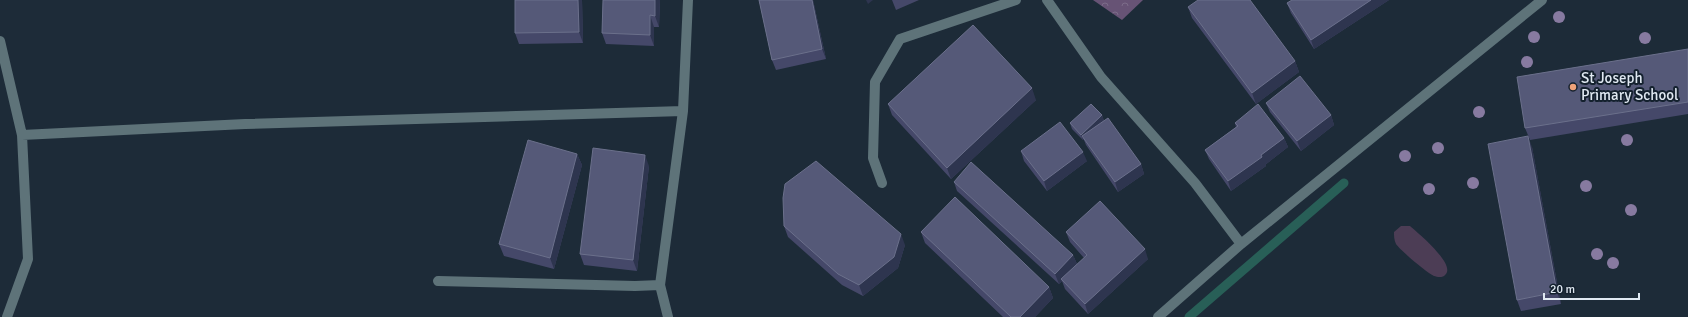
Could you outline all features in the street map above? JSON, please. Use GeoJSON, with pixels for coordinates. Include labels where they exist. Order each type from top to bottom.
{"type":"FeatureCollection","features":[{"type":"Feature","properties":{"kind":"street"},"geometry":{"type":"LineString","coordinates":[[668,317],[660,285],[683,112],[688,0]]}},
{"type":"Feature","properties":{"kind":"street"},"geometry":{"type":"LineString","coordinates":[[882,183],[873,158],[875,82],[900,40],[1016,0]]}},
{"type":"Feature","properties":{"kind":"street"},"geometry":{"type":"LineString","coordinates":[[1046,0],[1101,77],[1195,182],[1241,244]]}},
{"type":"Feature","properties":{"kind":"street"},"geometry":{"type":"LineString","coordinates":[[1158,317],[1241,244],[1542,0]]}},
{"type":"Feature","properties":{"kind":"street"},"geometry":{"type":"LineString","coordinates":[[0,41],[22,135],[28,259],[8,317]]}},
{"type":"Feature","properties":{"kind":"street"},"geometry":{"type":"LineString","coordinates":[[22,135],[245,124],[683,112]]}},
{"type":"Feature","properties":{"kind":"street"},"geometry":{"type":"LineString","coordinates":[[438,281],[635,286],[660,285]]}},
{"type":"Feature","properties":{"kind":"shaded area"},"geometry":{"type":"Polygon","coordinates":[[[1401,226],[1410,226],[1435,249],[1446,264],[1447,270],[1444,276],[1434,276],[1398,247],[1395,241],[1394,232],[1401,226]]]}},
{"type":"Feature","properties":{"kind":"green space"},"geometry":{"type":"Polygon","coordinates":[[[1093,0],[1143,0],[1122,20],[1093,0]]]}},
{"type":"Feature","properties":{"kind":"building"},"geometry":{"type":"Polygon","coordinates":[[[515,0],[578,0],[579,32],[515,33],[515,0]]]}},
{"type":"Feature","properties":{"kind":"building"},"geometry":{"type":"Polygon","coordinates":[[[603,0],[655,0],[655,16],[650,15],[650,35],[602,33],[603,0]]]}},
{"type":"Feature","properties":{"kind":"building"},"geometry":{"type":"Polygon","coordinates":[[[759,0],[812,0],[822,49],[772,60],[759,0]]]}},
{"type":"Feature","properties":{"kind":"building"},"geometry":{"type":"Polygon","coordinates":[[[1198,0],[1250,0],[1295,61],[1252,93],[1188,7],[1198,0]]]}},
{"type":"Feature","properties":{"kind":"building"},"geometry":{"type":"Polygon","coordinates":[[[1292,0],[1371,0],[1311,40],[1287,3],[1292,0]]]}},
{"type":"Feature","properties":{"kind":"building"},"geometry":{"type":"Polygon","coordinates":[[[973,25],[1032,88],[947,168],[888,104],[973,25]]]}},
{"type":"Feature","properties":{"kind":"building"},"geometry":{"type":"Polygon","coordinates":[[[1688,49],[1688,102],[1525,128],[1517,77],[1688,49]]]}},
{"type":"Feature","properties":{"kind":"building"},"geometry":{"type":"Polygon","coordinates":[[[1300,76],[1331,115],[1297,141],[1266,103],[1300,76]]]}},
{"type":"Feature","properties":{"kind":"building"},"geometry":{"type":"Polygon","coordinates":[[[1091,104],[1102,115],[1081,135],[1070,123],[1091,104]]]}},
{"type":"Feature","properties":{"kind":"building"},"geometry":{"type":"Polygon","coordinates":[[[1258,104],[1284,138],[1261,155],[1262,157],[1228,181],[1205,150],[1238,126],[1235,123],[1258,104]]]}},
{"type":"Feature","properties":{"kind":"building"},"geometry":{"type":"Polygon","coordinates":[[[1108,118],[1141,164],[1115,182],[1082,136],[1108,118]]]}},
{"type":"Feature","properties":{"kind":"building"},"geometry":{"type":"Polygon","coordinates":[[[1060,122],[1083,152],[1044,181],[1021,151],[1060,122]]]}},
{"type":"Feature","properties":{"kind":"building"},"geometry":{"type":"Polygon","coordinates":[[[1528,136],[1557,292],[1517,300],[1488,144],[1528,136]]]}},
{"type":"Feature","properties":{"kind":"building"},"geometry":{"type":"Polygon","coordinates":[[[528,140],[577,154],[550,258],[499,244],[528,140]]]}},
{"type":"Feature","properties":{"kind":"building"},"geometry":{"type":"Polygon","coordinates":[[[593,148],[645,155],[633,260],[580,254],[593,148]]]}},
{"type":"Feature","properties":{"kind":"building"},"geometry":{"type":"Polygon","coordinates":[[[816,161],[901,234],[894,257],[859,285],[838,274],[784,226],[783,198],[785,184],[816,161]]]}},
{"type":"Feature","properties":{"kind":"building"},"geometry":{"type":"Polygon","coordinates":[[[971,162],[1073,255],[1055,274],[954,182],[971,162]]]}},
{"type":"Feature","properties":{"kind":"building"},"geometry":{"type":"Polygon","coordinates":[[[955,197],[1049,287],[1020,317],[1011,317],[921,232],[955,197]]]}},
{"type":"Feature","properties":{"kind":"building"},"geometry":{"type":"Polygon","coordinates":[[[1100,201],[1145,249],[1085,304],[1061,279],[1087,255],[1066,232],[1100,201]]]}},
{"type":"Feature","properties":{"kind":"waterway"},"geometry":{"type":"LineString","coordinates":[[1189,317],[1344,183]]}},
{"type":"Feature","properties":{"kind":"place","name":"St Joseph Primary School"},"geometry":{"type":"Point","coordinates":[1573,87]}}]}
